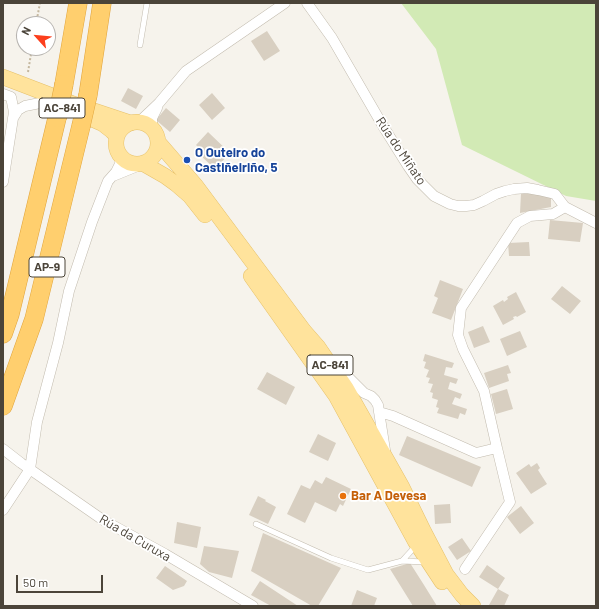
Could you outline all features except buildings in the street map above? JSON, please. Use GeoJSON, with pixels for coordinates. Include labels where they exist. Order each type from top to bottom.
{"type":"FeatureCollection","features":[{"type":"Feature","properties":{"kind":"highway","name":"AP-9"},"geometry":{"type":"LineString","coordinates":[[3,334],[10,314],[57,118],[78,3]]}},
{"type":"Feature","properties":{"kind":"highway","name":"AP-9"},"geometry":{"type":"LineString","coordinates":[[3,406],[34,319],[82,126],[89,91],[102,3]]}},
{"type":"Feature","properties":{"kind":"highway"},"geometry":{"type":"LineString","coordinates":[[89,91],[111,3]]}},
{"type":"Feature","properties":{"kind":"main road","name":"AC-841"},"geometry":{"type":"LineString","coordinates":[[3,77],[140,124],[155,133],[158,142],[196,186],[355,398],[364,426],[415,541],[450,594],[461,606]]}},
{"type":"Feature","properties":{"kind":"main road","name":"AC-841"},"geometry":{"type":"LineString","coordinates":[[6,92],[97,121],[108,127],[116,136]]}},
{"type":"Feature","properties":{"kind":"main road"},"geometry":{"type":"LineString","coordinates":[[121,158],[116,148],[116,136],[125,126],[140,124]]}},
{"type":"Feature","properties":{"kind":"main road"},"geometry":{"type":"LineString","coordinates":[[142,164],[149,161],[156,153],[158,142]]}},
{"type":"Feature","properties":{"kind":"main road","name":"AC-841"},"geometry":{"type":"LineString","coordinates":[[121,158],[133,164],[142,164],[165,176],[176,184],[190,196],[221,234],[336,396],[379,461],[402,487],[446,574],[462,595],[473,606]]}},
{"type":"Feature","properties":{"kind":"street"},"geometry":{"type":"LineString","coordinates":[[140,124],[152,118],[159,103],[186,70],[285,3]]}},
{"type":"Feature","properties":{"kind":"street","name":"Rúa do Miñato"},"geometry":{"type":"LineString","coordinates":[[307,3],[332,38],[408,166],[417,179],[434,196],[450,204],[466,206],[474,205],[496,194],[514,188],[527,188],[555,194],[565,207],[596,223]]}},
{"type":"Feature","properties":{"kind":"street"},"geometry":{"type":"LineString","coordinates":[[3,182],[5,154],[14,112],[6,92]]}},
{"type":"Feature","properties":{"kind":"street"},"geometry":{"type":"LineString","coordinates":[[13,118],[18,110],[25,106],[40,102]]}},
{"type":"Feature","properties":{"kind":"street"},"geometry":{"type":"LineString","coordinates":[[3,510],[26,466],[58,343],[69,291],[94,215],[108,181],[118,168],[121,158]]}},
{"type":"Feature","properties":{"kind":"street"},"geometry":{"type":"LineString","coordinates":[[113,176],[142,164]]}},
{"type":"Feature","properties":{"kind":"street"},"geometry":{"type":"LineString","coordinates":[[465,569],[510,502],[484,391],[463,349],[458,335],[461,308],[517,223],[530,216],[552,214],[565,207]]}},
{"type":"Feature","properties":{"kind":"street"},"geometry":{"type":"LineString","coordinates":[[301,346],[355,398],[371,396],[375,400],[378,405],[379,412],[379,461]]}},
{"type":"Feature","properties":{"kind":"street"},"geometry":{"type":"LineString","coordinates":[[379,412],[393,416],[476,452],[497,448]]}},
{"type":"Feature","properties":{"kind":"street"},"geometry":{"type":"LineString","coordinates":[[364,426],[371,422],[379,412]]}},
{"type":"Feature","properties":{"kind":"street","name":"Rúa da Curuxa"},"geometry":{"type":"LineString","coordinates":[[3,449],[103,520],[165,554],[253,606]]}},
{"type":"Feature","properties":{"kind":"lane"},"geometry":{"type":"LineString","coordinates":[[140,45],[147,3]]}},
{"type":"Feature","properties":{"kind":"lane"},"geometry":{"type":"LineString","coordinates":[[256,524],[331,558],[368,570],[402,561],[424,562],[430,565]]}},
{"type":"Feature","properties":{"kind":"lane"},"geometry":{"type":"LineString","coordinates":[[402,561],[413,549],[415,541]]}},
{"type":"Feature","properties":{"kind":"path"},"geometry":{"type":"LineString","coordinates":[[38,16],[40,3]]}},
{"type":"Feature","properties":{"kind":"path"},"geometry":{"type":"LineString","coordinates":[[24,85],[31,56]]}},
{"type":"Feature","properties":{"kind":"green space"},"geometry":{"type":"Polygon","coordinates":[[[401,3],[596,3],[596,201],[566,196],[462,145],[436,49],[401,3]]]}},
{"type":"Feature","properties":{"kind":"place","name":"O Outeiro do Castiñeiriño, 5"},"geometry":{"type":"Point","coordinates":[187,160]}},
{"type":"Feature","properties":{"kind":"place","name":"Bar A Devesa"},"geometry":{"type":"Point","coordinates":[343,496]}}]}
